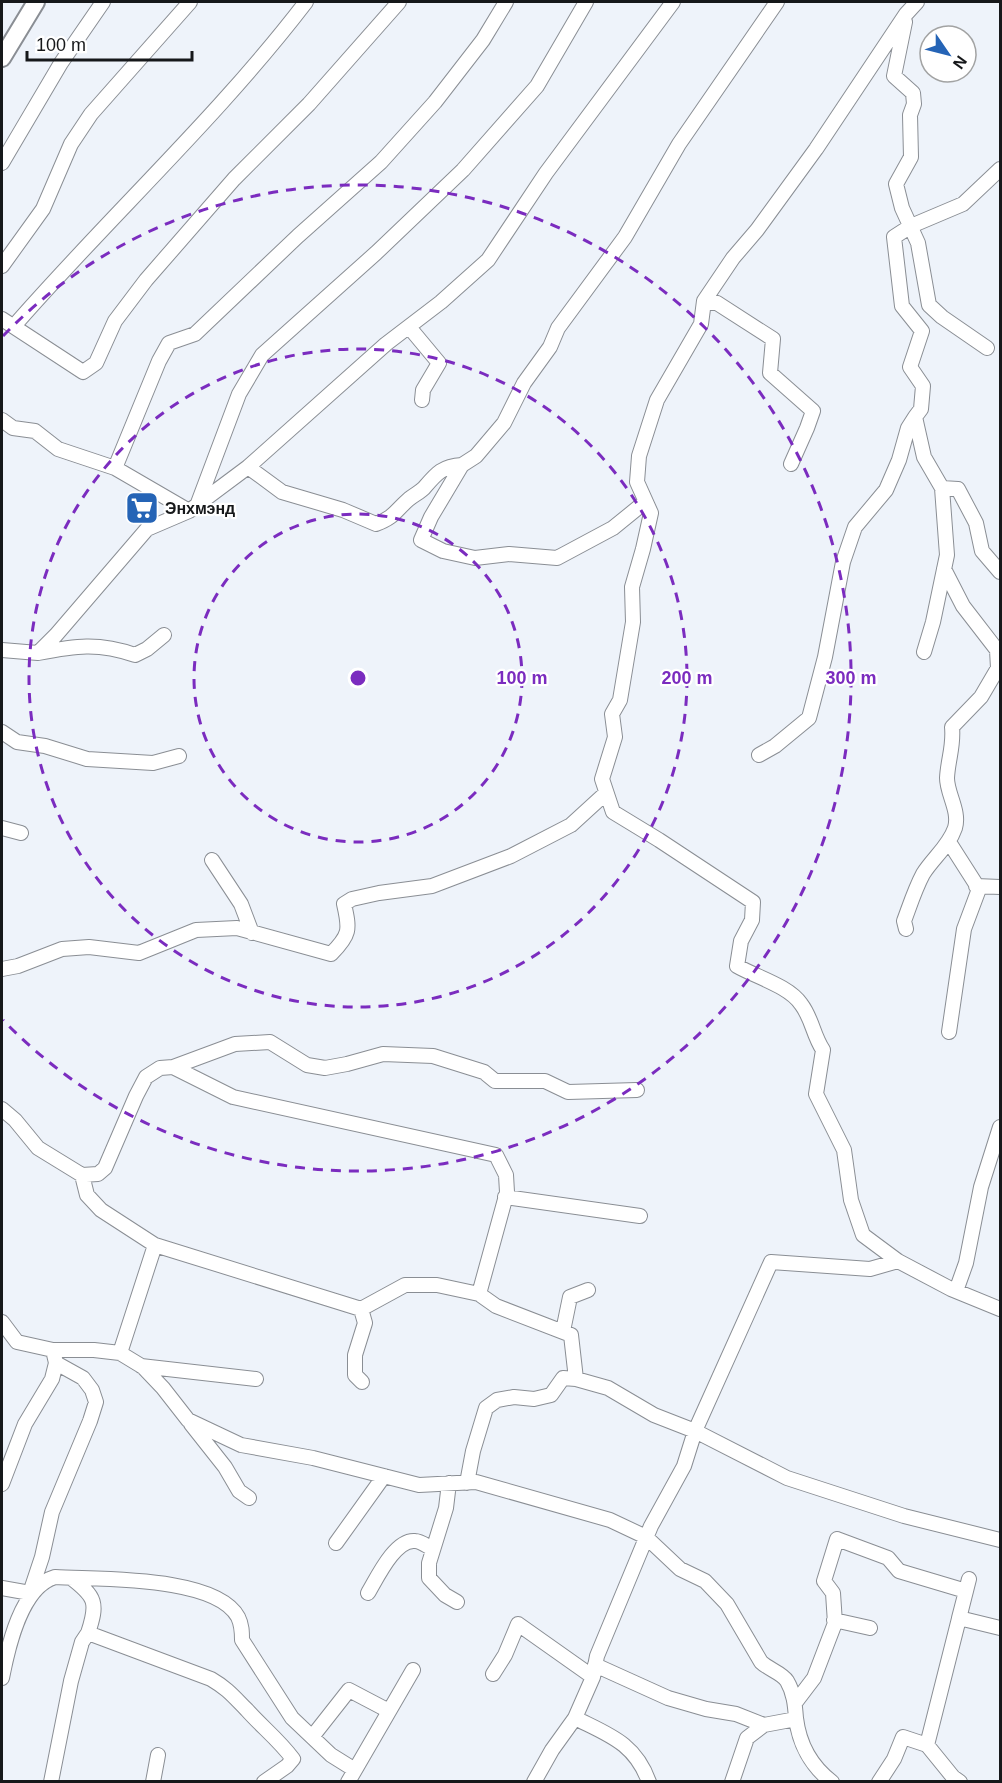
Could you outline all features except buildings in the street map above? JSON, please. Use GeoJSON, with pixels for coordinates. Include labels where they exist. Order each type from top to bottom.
{"type":"FeatureCollection","features":[{"type":"Feature","properties":{"kind":"street"},"geometry":{"type":"LineString","coordinates":[[2,58],[36,2]]}},
{"type":"Feature","properties":{"kind":"street"},"geometry":{"type":"LineString","coordinates":[[2,163],[61,63],[103,2]]}},
{"type":"Feature","properties":{"kind":"street"},"geometry":{"type":"LineString","coordinates":[[2,266],[43,209],[71,144],[91,114],[190,2]]}},
{"type":"Feature","properties":{"kind":"street"},"geometry":{"type":"LineString","coordinates":[[14,326],[192,136],[306,2]]}},
{"type":"Feature","properties":{"kind":"street"},"geometry":{"type":"LineString","coordinates":[[2,319],[83,372],[96,363],[115,321],[146,280],[234,179],[309,104],[399,2]]}},
{"type":"Feature","properties":{"kind":"street"},"geometry":{"type":"LineString","coordinates":[[115,468],[159,361],[169,343],[195,334],[298,236],[381,162],[435,102],[483,40],[506,2]]}},
{"type":"Feature","properties":{"kind":"street"},"geometry":{"type":"LineString","coordinates":[[194,507],[239,393],[262,355],[376,253],[463,170],[537,86],[586,2]]}},
{"type":"Feature","properties":{"kind":"street"},"geometry":{"type":"LineString","coordinates":[[38,653],[147,530],[194,507],[248,467],[386,344],[441,302],[488,260],[546,173],[673,2]]}},
{"type":"Feature","properties":{"kind":"street"},"geometry":{"type":"LineString","coordinates":[[248,467],[282,492],[343,510],[376,524],[389,519],[399,511],[406,501],[422,489],[436,473],[462,465],[476,456],[504,423],[524,383],[550,347],[558,327],[625,237],[680,144],[777,2]]}},
{"type":"Feature","properties":{"kind":"street"},"geometry":{"type":"LineString","coordinates":[[917,2],[906,14],[816,149],[757,230],[733,258],[704,301],[701,324],[657,400],[639,456],[637,482],[651,513],[632,587],[633,622],[620,700],[612,714],[615,737],[602,779],[613,812],[753,902],[752,920],[741,941],[737,966],[786,990],[801,1002],[813,1024],[816,1039],[823,1050],[816,1095],[844,1150],[851,1200],[863,1235],[898,1261],[956,1291],[1000,1309]]}},
{"type":"Feature","properties":{"kind":"street"},"geometry":{"type":"LineString","coordinates":[[906,14],[894,76],[913,93],[914,104],[910,115],[911,157],[896,184],[903,208],[918,243],[929,305],[942,317],[987,348]]}},
{"type":"Feature","properties":{"kind":"street"},"geometry":{"type":"LineString","coordinates":[[759,755],[775,746],[809,718],[825,657],[843,562],[855,527],[886,490],[899,460],[908,428],[921,409],[923,386],[910,367],[922,331],[902,306],[894,237],[911,226],[963,204],[1000,169]]}},
{"type":"Feature","properties":{"kind":"street"},"geometry":{"type":"LineString","coordinates":[[704,301],[717,303],[772,339],[770,373],[813,411],[791,464]]}},
{"type":"Feature","properties":{"kind":"street"},"geometry":{"type":"LineString","coordinates":[[409,327],[438,363],[423,390],[422,400]]}},
{"type":"Feature","properties":{"kind":"street"},"geometry":{"type":"LineString","coordinates":[[915,417],[924,457],[942,488],[947,555],[933,622],[924,652]]}},
{"type":"Feature","properties":{"kind":"street"},"geometry":{"type":"LineString","coordinates":[[2,420],[14,428],[35,431],[58,449],[115,468],[194,507]]}},
{"type":"Feature","properties":{"kind":"street"},"geometry":{"type":"LineString","coordinates":[[462,465],[431,517],[421,540],[444,551],[475,558],[509,554],[557,558],[613,528],[645,502]]}},
{"type":"Feature","properties":{"kind":"street"},"geometry":{"type":"LineString","coordinates":[[942,488],[958,489],[976,523],[982,551],[1000,572]]}},
{"type":"Feature","properties":{"kind":"street"},"geometry":{"type":"LineString","coordinates":[[906,929],[904,921],[919,883],[937,853],[949,842],[956,825],[955,804],[947,779],[954,741],[952,727],[981,697],[998,668],[997,650],[963,606],[944,568]]}},
{"type":"Feature","properties":{"kind":"street"},"geometry":{"type":"LineString","coordinates":[[2,639],[8,650],[38,653],[77,645],[115,648],[135,655],[147,649],[164,635]]}},
{"type":"Feature","properties":{"kind":"street"},"geometry":{"type":"LineString","coordinates":[[2,732],[17,742],[45,746],[87,759],[153,762],[179,756]]}},
{"type":"Feature","properties":{"kind":"street"},"geometry":{"type":"LineString","coordinates":[[2,969],[18,966],[62,949],[89,947],[139,953],[196,930],[237,928],[331,954],[345,940],[348,923],[344,904],[352,899],[432,886],[511,856],[571,825],[606,793]]}},
{"type":"Feature","properties":{"kind":"street"},"geometry":{"type":"LineString","coordinates":[[2,828],[21,833]]}},
{"type":"Feature","properties":{"kind":"street"},"geometry":{"type":"LineString","coordinates":[[949,842],[979,889],[964,929],[949,1032]]}},
{"type":"Feature","properties":{"kind":"street"},"geometry":{"type":"LineString","coordinates":[[212,860],[241,903],[252,933]]}},
{"type":"Feature","properties":{"kind":"street"},"geometry":{"type":"LineString","coordinates":[[976,886],[1000,887]]}},
{"type":"Feature","properties":{"kind":"street"},"geometry":{"type":"LineString","coordinates":[[2,1109],[15,1120],[38,1148],[82,1175],[98,1174],[105,1168],[146,1077],[160,1068],[173,1067],[235,1044],[270,1042],[308,1065],[324,1068],[383,1054],[433,1056],[484,1072],[495,1080],[545,1081],[568,1092],[637,1090]]}},
{"type":"Feature","properties":{"kind":"street"},"geometry":{"type":"LineString","coordinates":[[173,1067],[233,1097],[496,1155],[506,1175],[506,1197],[479,1294]]}},
{"type":"Feature","properties":{"kind":"street"},"geometry":{"type":"LineString","coordinates":[[956,1291],[966,1263],[981,1187],[1000,1127]]}},
{"type":"Feature","properties":{"kind":"street"},"geometry":{"type":"LineString","coordinates":[[82,1175],[87,1196],[101,1210],[155,1245],[361,1309],[405,1285],[437,1285],[479,1294],[496,1306],[571,1335],[576,1379]]}},
{"type":"Feature","properties":{"kind":"street"},"geometry":{"type":"LineString","coordinates":[[506,1197],[640,1216]]}},
{"type":"Feature","properties":{"kind":"street"},"geometry":{"type":"LineString","coordinates":[[120,1353],[155,1245]]}},
{"type":"Feature","properties":{"kind":"street"},"geometry":{"type":"LineString","coordinates":[[534,1782],[552,1750],[575,1718],[646,1538],[656,1515],[684,1466],[695,1431],[771,1262],[870,1269],[898,1261]]}},
{"type":"Feature","properties":{"kind":"street"},"geometry":{"type":"LineString","coordinates":[[563,1332],[570,1298],[588,1290]]}},
{"type":"Feature","properties":{"kind":"street"},"geometry":{"type":"LineString","coordinates":[[361,1309],[364,1323],[355,1355],[355,1375],[362,1382]]}},
{"type":"Feature","properties":{"kind":"street"},"geometry":{"type":"LineString","coordinates":[[2,1322],[17,1342],[55,1357],[83,1378],[92,1390],[96,1402],[52,1512],[42,1557],[30,1593],[23,1605],[2,1678]]}},
{"type":"Feature","properties":{"kind":"street"},"geometry":{"type":"LineString","coordinates":[[55,1357],[94,1350],[120,1353],[141,1366],[163,1388],[225,1467],[239,1491],[249,1498]]}},
{"type":"Feature","properties":{"kind":"street"},"geometry":{"type":"LineString","coordinates":[[2,1484],[25,1424],[52,1379],[55,1357]]}},
{"type":"Feature","properties":{"kind":"street"},"geometry":{"type":"LineString","coordinates":[[141,1366],[256,1379]]}},
{"type":"Feature","properties":{"kind":"street"},"geometry":{"type":"LineString","coordinates":[[467,1483],[473,1451],[486,1408],[497,1401],[514,1397],[534,1399],[551,1395],[563,1378],[576,1379],[608,1388],[654,1415],[695,1431],[787,1478],[904,1516],[1000,1539]]}},
{"type":"Feature","properties":{"kind":"street"},"geometry":{"type":"LineString","coordinates":[[188,1420],[241,1445],[313,1458],[419,1485],[476,1482],[610,1520],[646,1538],[681,1569],[705,1581],[720,1596],[761,1662],[768,1669],[786,1679],[795,1703],[802,1744],[818,1771],[832,1782]]}},
{"type":"Feature","properties":{"kind":"street"},"geometry":{"type":"LineString","coordinates":[[336,1543],[384,1476]]}},
{"type":"Feature","properties":{"kind":"street"},"geometry":{"type":"LineString","coordinates":[[449,1483],[446,1508],[429,1563],[429,1578],[445,1595],[457,1602]]}},
{"type":"Feature","properties":{"kind":"street"},"geometry":{"type":"LineString","coordinates":[[795,1703],[814,1678],[834,1620],[833,1593],[824,1581],[837,1539],[888,1558],[899,1571],[967,1585]]}},
{"type":"Feature","properties":{"kind":"street"},"geometry":{"type":"LineString","coordinates":[[368,1593],[394,1551],[406,1542],[417,1540],[433,1550]]}},
{"type":"Feature","properties":{"kind":"street"},"geometry":{"type":"LineString","coordinates":[[2,1588],[30,1593],[48,1579],[55,1577],[104,1577],[148,1581],[188,1589],[224,1604],[237,1615],[242,1629],[242,1640],[292,1718],[352,1776],[414,1670]]}},
{"type":"Feature","properties":{"kind":"street"},"geometry":{"type":"LineString","coordinates":[[51,1782],[71,1681],[80,1648],[95,1612],[94,1600],[87,1590],[71,1578]]}},
{"type":"Feature","properties":{"kind":"street"},"geometry":{"type":"LineString","coordinates":[[967,1585],[959,1618],[1000,1628]]}},
{"type":"Feature","properties":{"kind":"street"},"geometry":{"type":"LineString","coordinates":[[927,1745],[967,1585]]}},
{"type":"Feature","properties":{"kind":"street"},"geometry":{"type":"LineString","coordinates":[[834,1620],[870,1628]]}},
{"type":"Feature","properties":{"kind":"street"},"geometry":{"type":"LineString","coordinates":[[493,1674],[505,1655],[518,1624],[594,1671],[668,1698],[706,1709],[736,1714],[764,1725]]}},
{"type":"Feature","properties":{"kind":"street"},"geometry":{"type":"LineString","coordinates":[[88,1633],[211,1679],[228,1689],[247,1711],[269,1730],[293,1759],[264,1782]]}},
{"type":"Feature","properties":{"kind":"street"},"geometry":{"type":"LineString","coordinates":[[312,1737],[349,1690],[389,1711]]}},
{"type":"Feature","properties":{"kind":"street"},"geometry":{"type":"LineString","coordinates":[[575,1718],[622,1742],[636,1756],[649,1782]]}},
{"type":"Feature","properties":{"kind":"street"},"geometry":{"type":"LineString","coordinates":[[732,1782],[747,1738],[764,1725],[796,1719]]}},
{"type":"Feature","properties":{"kind":"street"},"geometry":{"type":"LineString","coordinates":[[879,1782],[894,1759],[903,1737],[927,1745],[954,1780]]}},
{"type":"Feature","properties":{"kind":"street"},"geometry":{"type":"LineString","coordinates":[[153,1782],[158,1755]]}},
{"type":"Feature","properties":{"kind":"place","name":"Энхмэнд"},"geometry":{"type":"Point","coordinates":[142,508]}}]}
